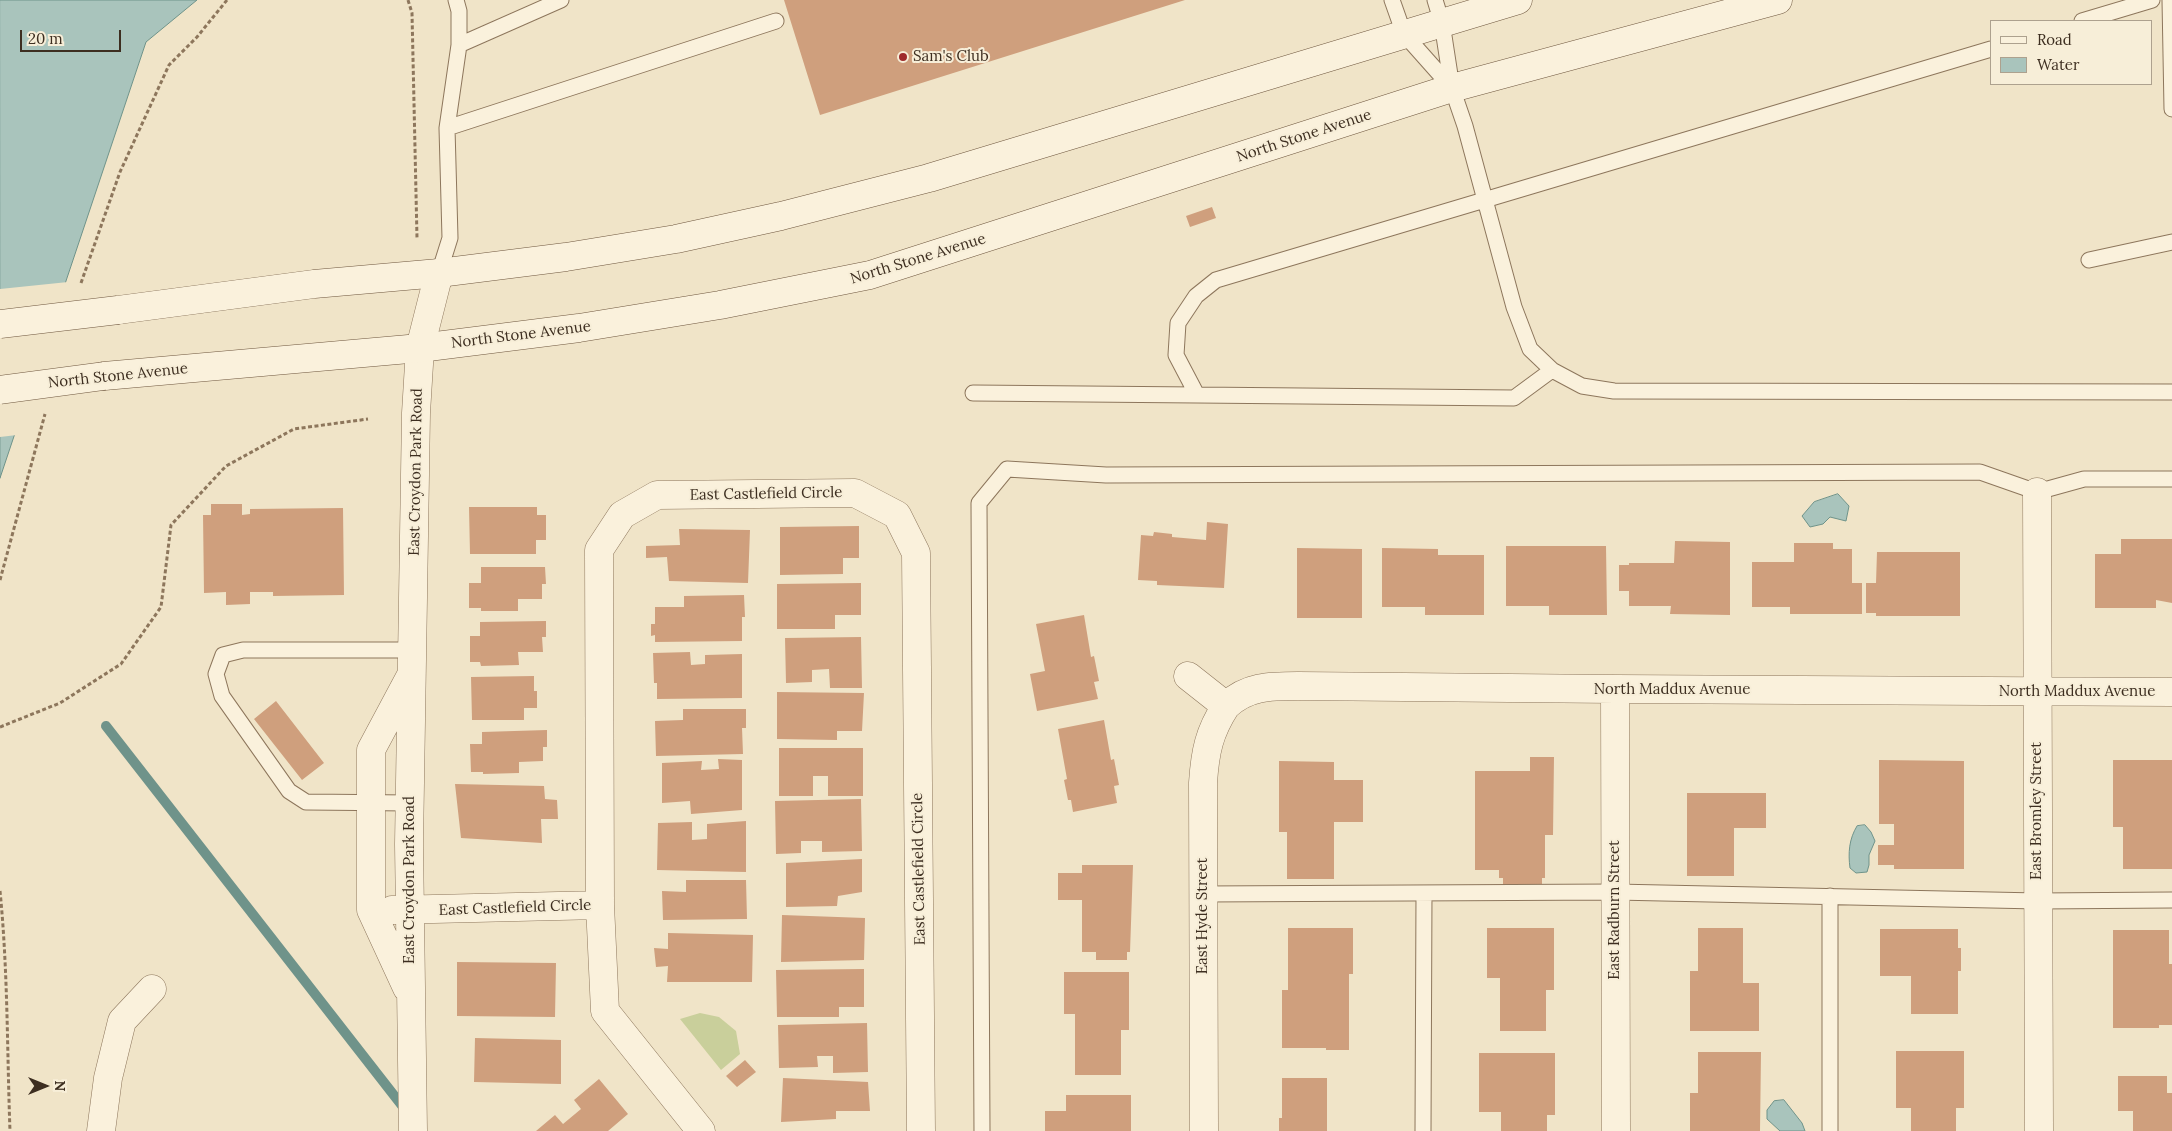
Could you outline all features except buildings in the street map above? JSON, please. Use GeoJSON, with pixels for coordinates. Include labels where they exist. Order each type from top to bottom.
{"type":"FeatureCollection","features":[{"type":"Feature","properties":{"kind":"street"},"geometry":{"type":"LineString","coordinates":[[0,324],[314,284],[439,273],[566,257],[676,239],[781,216],[928,178],[1404,34],[1439,12],[1518,0]]}},
{"type":"Feature","properties":{"kind":"street","name":"North Stone Avenue"},"geometry":{"type":"LineString","coordinates":[[0,390],[104,376],[420,348],[589,327],[720,305],[870,276],[1452,88],[1778,0]]}},
{"type":"Feature","properties":{"kind":"street","name":"East Croydon Park Road"},"geometry":{"type":"LineString","coordinates":[[413,1131],[410,803],[416,413],[420,348],[439,273]]}},
{"type":"Feature","properties":{"kind":"street","name":"East Bromley Street"},"geometry":{"type":"LineString","coordinates":[[2036,492],[2040,1131]]}},
{"type":"Feature","properties":{"kind":"street","name":"East Castlefield Circle"},"geometry":{"type":"LineString","coordinates":[[702,1131],[605,1011],[600,905],[600,550],[622,515],[657,495],[855,493],[897,515],[916,553],[921,1131]]}},
{"type":"Feature","properties":{"kind":"street","name":"East Croydon Park Road"},"geometry":{"type":"LineString","coordinates":[[411,996],[371,910],[371,750],[412,661]]}},
{"type":"Feature","properties":{"kind":"street"},"geometry":{"type":"LineString","coordinates":[[1188,676],[1226,706]]}},
{"type":"Feature","properties":{"kind":"street","name":"North Maddux Avenue"},"geometry":{"type":"LineString","coordinates":[[1226,706],[1236,697],[1251,690],[1272,686],[1615,690],[2172,692]]}},
{"type":"Feature","properties":{"kind":"street","name":"East Radburn Street"},"geometry":{"type":"LineString","coordinates":[[1615,690],[1616,1131]]}},
{"type":"Feature","properties":{"kind":"street","name":"East Hyde Street"},"geometry":{"type":"LineString","coordinates":[[1204,1131],[1203,783],[1205,754],[1213,725],[1226,706]]}},
{"type":"Feature","properties":{"kind":"street","name":"East Castlefield Circle"},"geometry":{"type":"LineString","coordinates":[[371,910],[600,905]]}},
{"type":"Feature","properties":{"kind":"street"},"geometry":{"type":"LineString","coordinates":[[101,1131],[108,1078],[122,1021],[152,989]]}},
{"type":"Feature","properties":{"kind":"lane"},"geometry":{"type":"LineString","coordinates":[[439,273],[450,238],[447,128],[459,45],[459,11],[456,0]]}},
{"type":"Feature","properties":{"kind":"lane"},"geometry":{"type":"LineString","coordinates":[[459,45],[561,0]]}},
{"type":"Feature","properties":{"kind":"lane"},"geometry":{"type":"LineString","coordinates":[[1392,0],[1404,34],[1452,88]]}},
{"type":"Feature","properties":{"kind":"lane"},"geometry":{"type":"LineString","coordinates":[[2085,20],[2152,0]]}},
{"type":"Feature","properties":{"kind":"lane"},"geometry":{"type":"LineString","coordinates":[[2170,0],[2172,109]]}},
{"type":"Feature","properties":{"kind":"lane"},"geometry":{"type":"LineString","coordinates":[[1439,12],[1452,88],[1485,199],[1514,307],[1530,349],[1552,370],[1582,386],[1614,392],[2172,392]]}},
{"type":"Feature","properties":{"kind":"lane"},"geometry":{"type":"LineString","coordinates":[[447,128],[776,21]]}},
{"type":"Feature","properties":{"kind":"lane"},"geometry":{"type":"LineString","coordinates":[[1197,395],[1176,355],[1178,322],[1196,296],[1216,280],[1990,49]]}},
{"type":"Feature","properties":{"kind":"lane"},"geometry":{"type":"LineString","coordinates":[[2089,260],[2172,242]]}},
{"type":"Feature","properties":{"kind":"lane"},"geometry":{"type":"LineString","coordinates":[[973,393],[1514,398],[1552,370]]}},
{"type":"Feature","properties":{"kind":"lane"},"geometry":{"type":"LineString","coordinates":[[982,1131],[981,542],[979,503],[1007,469],[1106,475],[1980,472],[2036,492],[2084,479],[2172,479]]}},
{"type":"Feature","properties":{"kind":"lane"},"geometry":{"type":"LineString","coordinates":[[410,803],[306,802],[289,791],[222,696],[216,674],[223,655],[243,650],[412,661]]}},
{"type":"Feature","properties":{"kind":"lane"},"geometry":{"type":"LineString","coordinates":[[1203,894],[1615,892],[2038,900],[2172,900]]}},
{"type":"Feature","properties":{"kind":"lane"},"geometry":{"type":"LineString","coordinates":[[1423,1131],[1424,893]]}},
{"type":"Feature","properties":{"kind":"lane"},"geometry":{"type":"LineString","coordinates":[[1830,896],[1830,1131]]}},
{"type":"Feature","properties":{"kind":"path"},"geometry":{"type":"LineString","coordinates":[[408,0],[412,13],[417,238]]}},
{"type":"Feature","properties":{"kind":"path"},"geometry":{"type":"LineString","coordinates":[[0,727],[60,703],[121,664],[161,607],[171,526],[226,466],[294,428],[368,420]]}},
{"type":"Feature","properties":{"kind":"path"},"geometry":{"type":"LineString","coordinates":[[0,891],[5,944],[6,1042],[10,1131]]}},
{"type":"Feature","properties":{"kind":"green space"},"geometry":{"type":"Polygon","coordinates":[[[700,1013],[719,1017],[736,1031],[740,1054],[721,1070],[680,1019],[700,1013]]]}},
{"type":"Feature","properties":{"kind":"water"},"geometry":{"type":"Polygon","coordinates":[[[0,0],[197,0],[146,42],[0,478],[0,0]]]}},
{"type":"Feature","properties":{"kind":"water"},"geometry":{"type":"Polygon","coordinates":[[[1838,494],[1849,506],[1846,521],[1830,517],[1823,524],[1810,527],[1802,516],[1814,502],[1838,494]]]}},
{"type":"Feature","properties":{"kind":"water"},"geometry":{"type":"Polygon","coordinates":[[[1865,825],[1875,841],[1869,855],[1867,872],[1856,873],[1850,868],[1850,846],[1857,826],[1865,825]]]}},
{"type":"Feature","properties":{"kind":"water"},"geometry":{"type":"Polygon","coordinates":[[[1784,1100],[1802,1123],[1805,1131],[1780,1131],[1767,1119],[1767,1110],[1774,1101],[1784,1100]]]}},
{"type":"Feature","properties":{"kind":"pier"},"geometry":{"type":"Polygon","coordinates":[[[68,282],[17,435],[0,437],[0,289],[68,282]]]}},
{"type":"Feature","properties":{"kind":"waterway"},"geometry":{"type":"LineString","coordinates":[[106,726],[407,1112]]}},
{"type":"Feature","properties":{"kind":"place","name":"Sam's Club"},"geometry":{"type":"Point","coordinates":[903,57]}}]}
